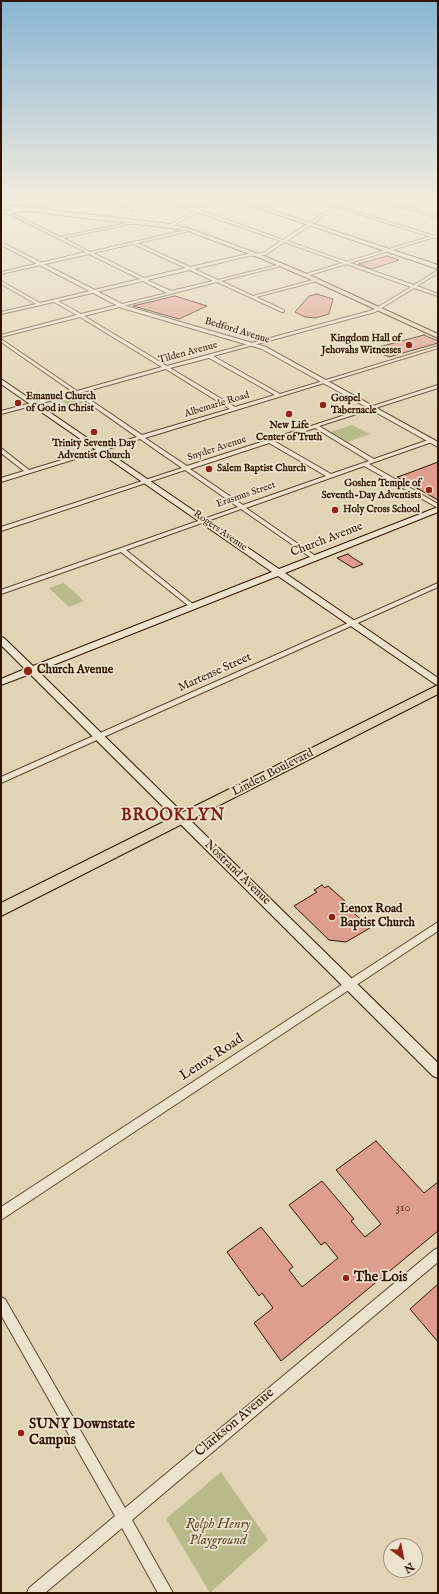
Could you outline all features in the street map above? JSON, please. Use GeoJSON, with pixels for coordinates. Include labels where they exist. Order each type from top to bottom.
{"type":"FeatureCollection","features":[{"type":"Feature","properties":{"kind":"highway","name":"Linden Boulevard"},"geometry":{"type":"LineString","coordinates":[[1,910],[438,690]]}},
{"type":"Feature","properties":{"kind":"main road"},"geometry":{"type":"LineString","coordinates":[[306,275],[437,335]]}},
{"type":"Feature","properties":{"kind":"main road","name":"Rogers Avenue"},"geometry":{"type":"LineString","coordinates":[[1,381],[438,682]]}},
{"type":"Feature","properties":{"kind":"main road","name":"Church Avenue"},"geometry":{"type":"LineString","coordinates":[[1,682],[438,509]]}},
{"type":"Feature","properties":{"kind":"main road","name":"Nostrand Avenue"},"geometry":{"type":"LineString","coordinates":[[1,640],[438,1072]]}},
{"type":"Feature","properties":{"kind":"street","name":"Bedford Avenue"},"geometry":{"type":"LineString","coordinates":[[63,275],[120,305],[137,312],[254,344],[268,350],[438,445]]}},
{"type":"Feature","properties":{"kind":"street"},"geometry":{"type":"LineString","coordinates":[[136,275],[171,293]]}},
{"type":"Feature","properties":{"kind":"street"},"geometry":{"type":"LineString","coordinates":[[1,313],[164,275]]}},
{"type":"Feature","properties":{"kind":"street"},"geometry":{"type":"LineString","coordinates":[[205,275],[282,311]]}},
{"type":"Feature","properties":{"kind":"street"},"geometry":{"type":"LineString","coordinates":[[1,336],[239,275]]}},
{"type":"Feature","properties":{"kind":"street"},"geometry":{"type":"LineString","coordinates":[[381,275],[438,295]]}},
{"type":"Feature","properties":{"kind":"street","name":"Tilden Avenue"},"geometry":{"type":"LineString","coordinates":[[1,413],[379,309],[431,275]]}},
{"type":"Feature","properties":{"kind":"street"},"geometry":{"type":"LineString","coordinates":[[253,297],[316,280]]}},
{"type":"Feature","properties":{"kind":"street"},"geometry":{"type":"LineString","coordinates":[[1,282],[40,304]]}},
{"type":"Feature","properties":{"kind":"street"},"geometry":{"type":"LineString","coordinates":[[56,301],[234,409]]}},
{"type":"Feature","properties":{"kind":"street"},"geometry":{"type":"LineString","coordinates":[[1,340],[315,558]]}},
{"type":"Feature","properties":{"kind":"street","name":"Albemarle Road"},"geometry":{"type":"LineString","coordinates":[[1,480],[438,347]]}},
{"type":"Feature","properties":{"kind":"street"},"geometry":{"type":"LineString","coordinates":[[209,356],[279,395]]}},
{"type":"Feature","properties":{"kind":"street","name":"Snyder Avenue"},"geometry":{"type":"LineString","coordinates":[[1,529],[438,386]]}},
{"type":"Feature","properties":{"kind":"street"},"geometry":{"type":"LineString","coordinates":[[315,426],[374,461]]}},
{"type":"Feature","properties":{"kind":"street"},"geometry":{"type":"LineString","coordinates":[[270,441],[330,476]]}},
{"type":"Feature","properties":{"kind":"street","name":"Erasmus Street"},"geometry":{"type":"LineString","coordinates":[[1,592],[430,441]]}},
{"type":"Feature","properties":{"kind":"street"},"geometry":{"type":"LineString","coordinates":[[1,450],[29,472]]}},
{"type":"Feature","properties":{"kind":"street"},"geometry":{"type":"LineString","coordinates":[[364,464],[438,506]]}},
{"type":"Feature","properties":{"kind":"street"},"geometry":{"type":"LineString","coordinates":[[122,550],[192,606]]}},
{"type":"Feature","properties":{"kind":"street","name":"Martense Street"},"geometry":{"type":"LineString","coordinates":[[1,780],[438,585]]}},
{"type":"Feature","properties":{"kind":"street","name":"Lenox Road"},"geometry":{"type":"LineString","coordinates":[[1,1214],[438,926]]}},
{"type":"Feature","properties":{"kind":"street","name":"Clarkson Avenue"},"geometry":{"type":"LineString","coordinates":[[34,1593],[438,1254]]}},
{"type":"Feature","properties":{"kind":"street"},"geometry":{"type":"LineString","coordinates":[[1,1303],[166,1593]]}},
{"type":"Feature","properties":{"kind":"green space"},"geometry":{"type":"Polygon","coordinates":[[[75,397],[91,409],[82,411],[78,409],[74,410],[62,401],[75,397]]]}},
{"type":"Feature","properties":{"kind":"green space"},"geometry":{"type":"Polygon","coordinates":[[[352,425],[370,434],[347,442],[330,432],[352,425]]]}},
{"type":"Feature","properties":{"kind":"green space"},"geometry":{"type":"Polygon","coordinates":[[[64,583],[84,601],[69,607],[49,588],[64,583]]]}},
{"type":"Feature","properties":{"kind":"green space","name":"Rolph Henry Playground"},"geometry":{"type":"Polygon","coordinates":[[[221,1472],[268,1540],[210,1593],[166,1519],[221,1472]]]}},
{"type":"Feature","properties":{"kind":"building"},"geometry":{"type":"Polygon","coordinates":[[[317,294],[333,299],[329,314],[315,318],[305,317],[295,312],[309,296],[317,294]]]}},
{"type":"Feature","properties":{"kind":"building"},"geometry":{"type":"Polygon","coordinates":[[[175,296],[207,306],[179,319],[133,306],[175,296]]]}},
{"type":"Feature","properties":{"kind":"building","name":"Kingdom Hall of Jehovahs Witnesses"},"geometry":{"type":"Polygon","coordinates":[[[424,335],[438,341],[438,343],[389,357],[374,350],[381,348],[379,347],[424,335]]]}},
{"type":"Feature","properties":{"kind":"building","name":"Goshen Temple of Seventh-Day Adventists"},"geometry":{"type":"Polygon","coordinates":[[[438,462],[438,500],[397,477],[406,474],[438,462]]]}},
{"type":"Feature","properties":{"kind":"building"},"geometry":{"type":"Polygon","coordinates":[[[348,554],[363,564],[353,568],[337,558],[348,554]]]}},
{"type":"Feature","properties":{"kind":"building","name":"Lenox Road Baptist Church"},"geometry":{"type":"Polygon","coordinates":[[[322,885],[325,888],[328,886],[346,902],[343,903],[370,928],[346,942],[329,940],[294,906],[317,892],[314,890],[322,885]]]}},
{"type":"Feature","properties":{"kind":"building","name":"The Lois"},"geometry":{"type":"Polygon","coordinates":[[[376,1141],[424,1193],[438,1182],[438,1231],[281,1361],[254,1323],[273,1308],[262,1293],[259,1296],[227,1252],[261,1227],[293,1267],[289,1270],[302,1287],[338,1258],[325,1242],[321,1245],[289,1205],[322,1181],[354,1219],[351,1221],[365,1237],[381,1224],[336,1170],[376,1141]]]}},
{"type":"Feature","properties":{"kind":"building"},"geometry":{"type":"Polygon","coordinates":[[[438,1284],[438,1342],[410,1309],[438,1284]]]}},
{"type":"Feature","properties":{"kind":"place","name":"Kingdom Hall of Jehovahs Witnesses"},"geometry":{"type":"Point","coordinates":[409,345]}},
{"type":"Feature","properties":{"kind":"place","name":"Emanuel Church of God in Christ"},"geometry":{"type":"Point","coordinates":[18,403]}},
{"type":"Feature","properties":{"kind":"place","name":"Gospel Tabernacle"},"geometry":{"type":"Point","coordinates":[323,405]}},
{"type":"Feature","properties":{"kind":"place","name":"New Life Center of Truth"},"geometry":{"type":"Point","coordinates":[289,414]}},
{"type":"Feature","properties":{"kind":"place","name":"Trinity Seventh Day Adventist Church"},"geometry":{"type":"Point","coordinates":[94,432]}},
{"type":"Feature","properties":{"kind":"place","name":"Salem Baptist Church"},"geometry":{"type":"Point","coordinates":[209,469]}},
{"type":"Feature","properties":{"kind":"place","name":"Goshen Temple of Seventh-Day Adventists"},"geometry":{"type":"Point","coordinates":[429,490]}},
{"type":"Feature","properties":{"kind":"place","name":"Holy Cross School"},"geometry":{"type":"Point","coordinates":[335,510]}},
{"type":"Feature","properties":{"kind":"place","name":"Church Avenue"},"geometry":{"type":"Point","coordinates":[28,671]}},
{"type":"Feature","properties":{"kind":"place","name":"Lenox Road Baptist Church"},"geometry":{"type":"Point","coordinates":[332,917]}},
{"type":"Feature","properties":{"kind":"place","name":"The Lois"},"geometry":{"type":"Point","coordinates":[346,1278]}},
{"type":"Feature","properties":{"kind":"place","name":"SUNY Downstate Campus"},"geometry":{"type":"Point","coordinates":[21,1433]}},
{"type":"Feature","properties":{"kind":"district","name":"BROOKLYN"},"geometry":{"type":"Point","coordinates":[173,817]}}]}
